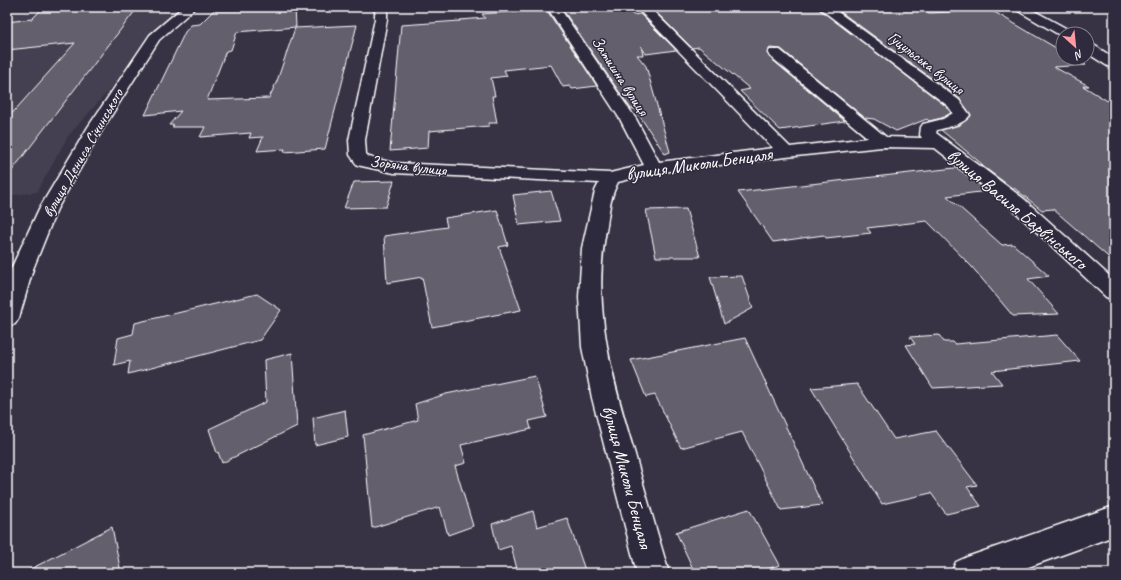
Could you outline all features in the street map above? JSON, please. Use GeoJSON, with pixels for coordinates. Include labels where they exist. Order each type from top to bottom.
{"type":"FeatureCollection","features":[{"type":"Feature","properties":{"kind":"street","name":"вулиця Дениса Січинського"},"geometry":{"type":"LineString","coordinates":[[7,318],[22,268],[48,209],[96,127],[154,38],[190,7]]}},
{"type":"Feature","properties":{"kind":"street","name":"Зоряна вулиця"},"geometry":{"type":"LineString","coordinates":[[380,7],[381,19],[358,140],[358,155],[363,161],[380,166],[431,170],[611,178]]}},
{"type":"Feature","properties":{"kind":"street","name":"Затишна вулиця"},"geometry":{"type":"LineString","coordinates":[[553,7],[628,119],[654,168]]}},
{"type":"Feature","properties":{"kind":"street"},"geometry":{"type":"LineString","coordinates":[[642,7],[786,152]]}},
{"type":"Feature","properties":{"kind":"street","name":"Гуцульська вулиця"},"geometry":{"type":"LineString","coordinates":[[824,7],[954,103],[962,115],[949,122],[929,127],[928,135],[936,143]]}},
{"type":"Feature","properties":{"kind":"street"},"geometry":{"type":"LineString","coordinates":[[1020,7],[1055,27]]}},
{"type":"Feature","properties":{"kind":"street"},"geometry":{"type":"LineString","coordinates":[[1095,52],[1114,64]]}},
{"type":"Feature","properties":{"kind":"street"},"geometry":{"type":"LineString","coordinates":[[775,53],[882,142]]}},
{"type":"Feature","properties":{"kind":"street","name":"вулиця Миколи Бенцаля"},"geometry":{"type":"LineString","coordinates":[[653,573],[605,398],[594,347],[590,297],[592,248],[604,191],[611,178],[631,172],[654,168],[786,152],[882,142],[936,143]]}},
{"type":"Feature","properties":{"kind":"street","name":"вулиця Василя Барвінського"},"geometry":{"type":"LineString","coordinates":[[936,143],[964,162],[1017,204],[1114,292]]}},
{"type":"Feature","properties":{"kind":"street"},"geometry":{"type":"LineString","coordinates":[[967,573],[1114,521]]}},
{"type":"Feature","properties":{"kind":"shaded area"},"geometry":{"type":"Polygon","coordinates":[[[183,7],[68,136],[37,192],[7,196],[7,14],[183,7]]]}},
{"type":"Feature","properties":{"kind":"building"},"geometry":{"type":"Polygon","coordinates":[[[44,7],[138,7],[7,177],[7,119],[75,43],[7,50],[7,22],[32,19],[44,7]]]}},
{"type":"Feature","properties":{"kind":"building"},"geometry":{"type":"Polygon","coordinates":[[[295,7],[296,27],[237,32],[231,50],[226,51],[207,100],[269,98],[277,81],[295,28],[357,25],[325,149],[284,152],[285,149],[257,151],[263,137],[249,138],[251,133],[200,137],[205,127],[172,127],[174,125],[169,125],[181,111],[145,115],[185,32],[191,25],[200,24],[215,9],[295,7]]]}},
{"type":"Feature","properties":{"kind":"building"},"geometry":{"type":"Polygon","coordinates":[[[561,7],[592,7],[593,9],[625,7],[633,15],[640,14],[676,50],[646,54],[641,46],[643,55],[637,55],[646,66],[670,152],[665,154],[635,109],[631,109],[561,7]]]}},
{"type":"Feature","properties":{"kind":"building"},"geometry":{"type":"Polygon","coordinates":[[[697,7],[817,7],[947,107],[951,113],[942,118],[929,121],[927,119],[896,131],[874,119],[865,118],[781,49],[770,48],[767,52],[769,57],[845,121],[780,130],[740,91],[750,89],[699,47],[692,48],[656,12],[697,7]]]}},
{"type":"Feature","properties":{"kind":"building"},"geometry":{"type":"Polygon","coordinates":[[[834,7],[921,7],[929,13],[991,10],[1055,47],[1055,66],[1070,66],[1054,67],[1089,86],[1083,86],[1114,105],[1114,262],[1053,209],[1042,210],[981,165],[983,165],[941,130],[960,125],[971,116],[960,99],[834,7]]]}},
{"type":"Feature","properties":{"kind":"building"},"geometry":{"type":"Polygon","coordinates":[[[546,9],[597,86],[572,89],[570,86],[563,87],[551,65],[504,70],[507,76],[491,78],[495,96],[492,96],[497,123],[489,123],[489,126],[429,131],[428,148],[390,151],[401,25],[460,21],[485,18],[482,14],[546,9]]]}},
{"type":"Feature","properties":{"kind":"building"},"geometry":{"type":"Polygon","coordinates":[[[957,168],[988,191],[947,196],[1002,245],[1013,244],[1049,276],[1028,279],[1059,314],[1013,316],[972,267],[927,221],[867,228],[871,233],[826,238],[824,235],[773,242],[738,192],[957,168]]]}},
{"type":"Feature","properties":{"kind":"building"},"geometry":{"type":"Polygon","coordinates":[[[394,181],[386,207],[344,208],[354,182],[394,181]]]}},
{"type":"Feature","properties":{"kind":"building"},"geometry":{"type":"Polygon","coordinates":[[[551,191],[560,221],[519,225],[513,195],[551,191]]]}},
{"type":"Feature","properties":{"kind":"building"},"geometry":{"type":"Polygon","coordinates":[[[686,209],[700,257],[656,257],[646,210],[686,209]]]}},
{"type":"Feature","properties":{"kind":"building"},"geometry":{"type":"Polygon","coordinates":[[[497,210],[508,245],[499,247],[521,310],[432,327],[422,277],[387,283],[384,236],[447,227],[445,218],[497,210]]]}},
{"type":"Feature","properties":{"kind":"building"},"geometry":{"type":"Polygon","coordinates":[[[742,276],[753,308],[724,324],[710,277],[742,276]]]}},
{"type":"Feature","properties":{"kind":"building"},"geometry":{"type":"Polygon","coordinates":[[[257,294],[281,310],[260,340],[128,374],[130,361],[114,365],[118,338],[133,334],[135,323],[257,294]]]}},
{"type":"Feature","properties":{"kind":"building"},"geometry":{"type":"Polygon","coordinates":[[[939,335],[944,342],[953,342],[955,344],[1057,335],[1080,361],[992,371],[1002,384],[933,388],[906,345],[915,344],[910,337],[939,335]]]}},
{"type":"Feature","properties":{"kind":"building"},"geometry":{"type":"Polygon","coordinates":[[[745,338],[822,505],[781,510],[742,432],[681,448],[655,395],[646,397],[631,360],[745,338]]]}},
{"type":"Feature","properties":{"kind":"building"},"geometry":{"type":"Polygon","coordinates":[[[292,353],[297,426],[222,463],[209,429],[266,402],[264,360],[292,353]]]}},
{"type":"Feature","properties":{"kind":"building"},"geometry":{"type":"Polygon","coordinates":[[[535,376],[547,417],[529,421],[531,429],[461,445],[466,463],[455,466],[473,526],[448,535],[440,507],[372,528],[363,435],[418,420],[415,404],[446,394],[535,376]]]}},
{"type":"Feature","properties":{"kind":"building"},"geometry":{"type":"Polygon","coordinates":[[[857,384],[894,439],[936,431],[977,485],[967,487],[981,506],[946,514],[931,493],[882,504],[811,388],[857,384]]]}},
{"type":"Feature","properties":{"kind":"building"},"geometry":{"type":"Polygon","coordinates":[[[345,410],[348,437],[315,445],[313,418],[345,410]]]}},
{"type":"Feature","properties":{"kind":"building"},"geometry":{"type":"Polygon","coordinates":[[[749,509],[780,565],[755,573],[695,573],[676,532],[749,509]]]}},
{"type":"Feature","properties":{"kind":"building"},"geometry":{"type":"Polygon","coordinates":[[[533,511],[537,527],[567,518],[586,573],[518,573],[511,546],[498,550],[492,524],[533,511]]]}},
{"type":"Feature","properties":{"kind":"building"},"geometry":{"type":"Polygon","coordinates":[[[112,527],[121,573],[23,573],[112,527]]]}}]}
